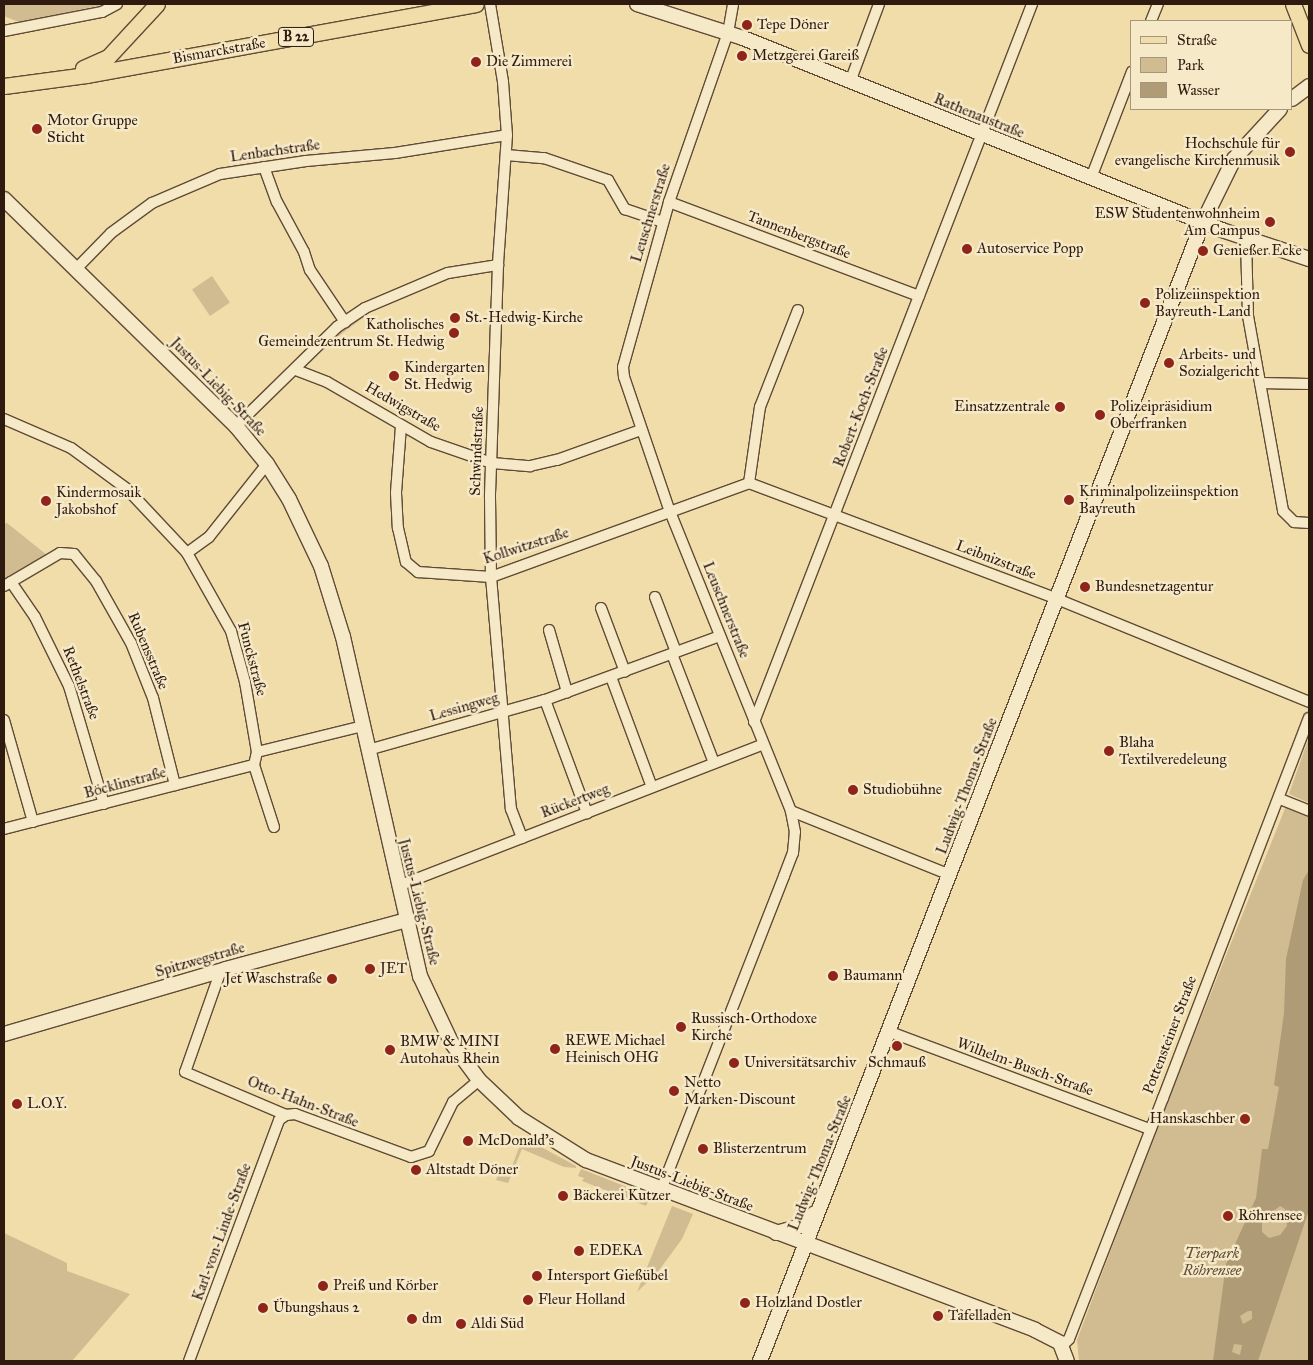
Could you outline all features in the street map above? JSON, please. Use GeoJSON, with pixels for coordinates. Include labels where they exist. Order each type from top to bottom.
{"type":"FeatureCollection","features":[{"type":"Feature","properties":{"kind":"main road","name":"B 22"},"geometry":{"type":"LineString","coordinates":[[70,74],[108,57],[158,4]]}},
{"type":"Feature","properties":{"kind":"main road","name":"Bismarckstraße"},"geometry":{"type":"LineString","coordinates":[[139,65],[476,4]]}},
{"type":"Feature","properties":{"kind":"main road","name":"Rathenaustraße"},"geometry":{"type":"LineString","coordinates":[[637,4],[728,33],[1246,239],[1309,259]]}},
{"type":"Feature","properties":{"kind":"main road"},"geometry":{"type":"LineString","coordinates":[[1293,4],[1309,45]]}},
{"type":"Feature","properties":{"kind":"main road"},"geometry":{"type":"LineString","coordinates":[[125,41],[128,53],[139,65]]}},
{"type":"Feature","properties":{"kind":"main road","name":"B 22"},"geometry":{"type":"LineString","coordinates":[[4,86],[70,74],[139,65]]}},
{"type":"Feature","properties":{"kind":"main road"},"geometry":{"type":"LineString","coordinates":[[1293,98],[1309,86]]}},
{"type":"Feature","properties":{"kind":"main road","name":"Ludwig-Thoma-Straße"},"geometry":{"type":"LineString","coordinates":[[760,1361],[804,1243],[890,1032],[1203,222],[1234,159],[1279,110]]}},
{"type":"Feature","properties":{"kind":"main road","name":"Justus-Liebig-Straße"},"geometry":{"type":"LineString","coordinates":[[4,199],[236,426],[267,464],[293,507],[321,566],[343,637],[398,886],[420,976],[441,1024],[479,1080],[519,1118],[574,1154],[661,1190],[1035,1330],[1062,1346]]}},
{"type":"Feature","properties":{"kind":"main road","name":"Spitzwegstraße"},"geometry":{"type":"LineString","coordinates":[[4,1034],[221,970],[406,920]]}},
{"type":"Feature","properties":{"kind":"main road"},"geometry":{"type":"LineString","coordinates":[[795,1268],[788,1249],[776,1233],[800,1226],[819,1208]]}},
{"type":"Feature","properties":{"kind":"main road"},"geometry":{"type":"LineString","coordinates":[[1062,1346],[1067,1361]]}},
{"type":"Feature","properties":{"kind":"street"},"geometry":{"type":"LineString","coordinates":[[4,31],[102,12],[117,4]]}},
{"type":"Feature","properties":{"kind":"street","name":"Schwindstraße"},"geometry":{"type":"LineString","coordinates":[[490,4],[503,82],[507,135],[498,265],[492,462],[491,577],[511,808],[522,838]]}},
{"type":"Feature","properties":{"kind":"street","name":"Leuschnerstraße"},"geometry":{"type":"LineString","coordinates":[[661,1190],[793,853],[795,832],[791,811],[762,745],[670,512],[641,430],[623,367],[669,202],[728,33],[733,4]]}},
{"type":"Feature","properties":{"kind":"street"},"geometry":{"type":"LineString","coordinates":[[850,82],[879,4]]}},
{"type":"Feature","properties":{"kind":"street","name":"Robert-Koch-Straße"},"geometry":{"type":"LineString","coordinates":[[754,722],[836,516],[1032,4]]}},
{"type":"Feature","properties":{"kind":"street"},"geometry":{"type":"LineString","coordinates":[[1151,20],[1158,4]]}},
{"type":"Feature","properties":{"kind":"street"},"geometry":{"type":"LineString","coordinates":[[1091,178],[1130,77]]}},
{"type":"Feature","properties":{"kind":"street","name":"Lenbachstraße"},"geometry":{"type":"LineString","coordinates":[[76,269],[111,233],[175,191],[220,174],[264,167],[395,153],[507,135]]}},
{"type":"Feature","properties":{"kind":"street"},"geometry":{"type":"LineString","coordinates":[[506,155],[544,158],[608,180],[625,209],[663,222]]}},
{"type":"Feature","properties":{"kind":"street"},"geometry":{"type":"LineString","coordinates":[[264,167],[277,202],[304,252],[310,270],[346,322]]}},
{"type":"Feature","properties":{"kind":"street","name":"Tannenbergstraße"},"geometry":{"type":"LineString","coordinates":[[669,202],[919,296]]}},
{"type":"Feature","properties":{"kind":"street"},"geometry":{"type":"LineString","coordinates":[[1246,239],[1248,316],[1283,511],[1294,522],[1309,523]]}},
{"type":"Feature","properties":{"kind":"street"},"geometry":{"type":"LineString","coordinates":[[236,426],[346,322],[365,308],[428,279],[448,272],[498,265]]}},
{"type":"Feature","properties":{"kind":"street"},"geometry":{"type":"LineString","coordinates":[[670,512],[749,483],[760,407],[798,310]]}},
{"type":"Feature","properties":{"kind":"street","name":"Hedwigstraße"},"geometry":{"type":"LineString","coordinates":[[296,370],[364,402],[401,426],[431,442],[492,462],[530,466],[557,460],[641,430]]}},
{"type":"Feature","properties":{"kind":"street"},"geometry":{"type":"LineString","coordinates":[[1260,383],[1309,384]]}},
{"type":"Feature","properties":{"kind":"street","name":"Funckstraße"},"geometry":{"type":"LineString","coordinates":[[4,419],[70,448],[127,489],[187,553],[231,631],[245,682],[257,752]]}},
{"type":"Feature","properties":{"kind":"street","name":"Kollwitzstraße"},"geometry":{"type":"LineString","coordinates":[[401,426],[396,493],[401,547],[406,562],[418,572],[491,577],[670,512]]}},
{"type":"Feature","properties":{"kind":"street"},"geometry":{"type":"LineString","coordinates":[[187,553],[209,537],[267,464]]}},
{"type":"Feature","properties":{"kind":"street","name":"Leibnizstraße"},"geometry":{"type":"LineString","coordinates":[[749,483],[1057,599],[1309,702]]}},
{"type":"Feature","properties":{"kind":"street","name":"Rubensstraße"},"geometry":{"type":"LineString","coordinates":[[7,584],[60,553],[74,554],[96,581],[131,643],[153,698],[175,785]]}},
{"type":"Feature","properties":{"kind":"street","name":"Rethelstraße"},"geometry":{"type":"LineString","coordinates":[[7,584],[40,625],[69,686],[104,804]]}},
{"type":"Feature","properties":{"kind":"street"},"geometry":{"type":"LineString","coordinates":[[655,597],[714,763]]}},
{"type":"Feature","properties":{"kind":"street"},"geometry":{"type":"LineString","coordinates":[[601,608],[624,672]]}},
{"type":"Feature","properties":{"kind":"street"},"geometry":{"type":"LineString","coordinates":[[549,630],[567,692]]}},
{"type":"Feature","properties":{"kind":"street","name":"Lessingweg"},"geometry":{"type":"LineString","coordinates":[[368,750],[545,700],[720,636]]}},
{"type":"Feature","properties":{"kind":"street"},"geometry":{"type":"LineString","coordinates":[[611,677],[652,787]]}},
{"type":"Feature","properties":{"kind":"street"},"geometry":{"type":"LineString","coordinates":[[745,698],[766,688]]}},
{"type":"Feature","properties":{"kind":"street"},"geometry":{"type":"LineString","coordinates":[[545,700],[586,813]]}},
{"type":"Feature","properties":{"kind":"street","name":"Pottensteiner Straße"},"geometry":{"type":"LineString","coordinates":[[1062,1346],[1072,1330],[1280,798],[1309,718]]}},
{"type":"Feature","properties":{"kind":"street"},"geometry":{"type":"LineString","coordinates":[[4,720],[33,822]]}},
{"type":"Feature","properties":{"kind":"street"},"geometry":{"type":"LineString","coordinates":[[274,827],[254,765],[257,752],[362,726]]}},
{"type":"Feature","properties":{"kind":"street","name":"Rückertweg"},"geometry":{"type":"LineString","coordinates":[[398,886],[762,745]]}},
{"type":"Feature","properties":{"kind":"street","name":"Böcklinstraße"},"geometry":{"type":"LineString","coordinates":[[4,829],[254,765]]}},
{"type":"Feature","properties":{"kind":"street"},"geometry":{"type":"LineString","coordinates":[[1280,798],[1309,811]]}},
{"type":"Feature","properties":{"kind":"street"},"geometry":{"type":"LineString","coordinates":[[791,811],[950,875]]}},
{"type":"Feature","properties":{"kind":"street","name":"Otto-Hahn-Straße"},"geometry":{"type":"LineString","coordinates":[[221,970],[185,1072],[286,1115],[295,1114],[405,1156],[417,1157],[430,1151],[453,1102],[479,1080]]}},
{"type":"Feature","properties":{"kind":"street","name":"Wilhelm-Busch-Straße"},"geometry":{"type":"LineString","coordinates":[[890,1032],[1150,1130]]}},
{"type":"Feature","properties":{"kind":"street","name":"Karl-von-Linde-Straße"},"geometry":{"type":"LineString","coordinates":[[189,1361],[279,1120],[286,1115]]}},
{"type":"Feature","properties":{"kind":"green space"},"geometry":{"type":"Polygon","coordinates":[[[4,4],[106,4],[21,23],[4,16],[4,4]]]}},
{"type":"Feature","properties":{"kind":"green space"},"geometry":{"type":"Polygon","coordinates":[[[212,276],[230,303],[210,316],[192,289],[212,276]]]}},
{"type":"Feature","properties":{"kind":"green space"},"geometry":{"type":"Polygon","coordinates":[[[361,313],[364,317],[316,353],[313,349],[361,313]]]}},
{"type":"Feature","properties":{"kind":"green space"},"geometry":{"type":"Polygon","coordinates":[[[7,523],[47,555],[4,581],[4,524],[7,523]]]}},
{"type":"Feature","properties":{"kind":"green space"},"geometry":{"type":"Polygon","coordinates":[[[1309,737],[1309,803],[1289,794],[1309,737]]]}},
{"type":"Feature","properties":{"kind":"green space","name":"Tierpark Röhrensee"},"geometry":{"type":"Polygon","coordinates":[[[1286,806],[1309,817],[1309,1361],[1079,1361],[1077,1340],[1154,1135],[1286,806]]]}},
{"type":"Feature","properties":{"kind":"green space"},"geometry":{"type":"Polygon","coordinates":[[[523,1137],[576,1166],[576,1168],[564,1167],[522,1149],[508,1183],[496,1180],[499,1173],[508,1177],[523,1137]]]}},
{"type":"Feature","properties":{"kind":"green space"},"geometry":{"type":"Polygon","coordinates":[[[581,1169],[650,1196],[646,1206],[582,1181],[584,1178],[578,1176],[581,1169]]]}},
{"type":"Feature","properties":{"kind":"green space"},"geometry":{"type":"Polygon","coordinates":[[[672,1206],[693,1214],[682,1239],[657,1273],[637,1292],[672,1206]]]}},
{"type":"Feature","properties":{"kind":"green space"},"geometry":{"type":"Polygon","coordinates":[[[4,1233],[67,1263],[67,1271],[130,1294],[72,1361],[4,1361],[4,1233]]]}},
{"type":"Feature","properties":{"kind":"water","name":"Röhrensee"},"geometry":{"type":"Polygon","coordinates":[[[1309,870],[1309,1210],[1258,1361],[1213,1361],[1226,1264],[1256,1198],[1262,1149],[1268,1149],[1279,1087],[1274,1085],[1284,1013],[1286,959],[1303,880],[1309,870]],[[1280,1206],[1262,1220],[1262,1232],[1269,1238],[1280,1235],[1287,1226],[1285,1209],[1280,1206]],[[1248,1311],[1240,1316],[1243,1324],[1252,1319],[1252,1311],[1248,1311]],[[1234,1344],[1232,1352],[1240,1355],[1242,1345],[1234,1344]]]}},
{"type":"Feature","properties":{"kind":"place","name":"Tepe Döner"},"geometry":{"type":"Point","coordinates":[747,25]}},
{"type":"Feature","properties":{"kind":"place","name":"Metzgerei Gareiß"},"geometry":{"type":"Point","coordinates":[742,56]}},
{"type":"Feature","properties":{"kind":"place","name":"Die Zimmerei"},"geometry":{"type":"Point","coordinates":[476,62]}},
{"type":"Feature","properties":{"kind":"place","name":"Motor Gruppe Sticht"},"geometry":{"type":"Point","coordinates":[37,129]}},
{"type":"Feature","properties":{"kind":"place","name":"Hochschule für evangelische Kirchenmusik"},"geometry":{"type":"Point","coordinates":[1290,152]}},
{"type":"Feature","properties":{"kind":"place","name":"ESW Studentenwohnheim Am Campus"},"geometry":{"type":"Point","coordinates":[1270,222]}},
{"type":"Feature","properties":{"kind":"place","name":"Autoservice Popp"},"geometry":{"type":"Point","coordinates":[967,249]}},
{"type":"Feature","properties":{"kind":"place","name":"Genießer Ecke"},"geometry":{"type":"Point","coordinates":[1203,251]}},
{"type":"Feature","properties":{"kind":"place","name":"Polizeiinspektion Bayreuth-Land"},"geometry":{"type":"Point","coordinates":[1145,303]}},
{"type":"Feature","properties":{"kind":"place","name":"St.-Hedwig-Kirche"},"geometry":{"type":"Point","coordinates":[455,318]}},
{"type":"Feature","properties":{"kind":"place","name":"Katholisches Gemeindezentrum St. Hedwig"},"geometry":{"type":"Point","coordinates":[454,333]}},
{"type":"Feature","properties":{"kind":"place","name":"Arbeits- und Sozialgericht"},"geometry":{"type":"Point","coordinates":[1169,363]}},
{"type":"Feature","properties":{"kind":"place","name":"Kindergarten St. Hedwig"},"geometry":{"type":"Point","coordinates":[394,376]}},
{"type":"Feature","properties":{"kind":"place","name":"Einsatzzentrale"},"geometry":{"type":"Point","coordinates":[1060,407]}},
{"type":"Feature","properties":{"kind":"place","name":"Polizeipräsidium Oberfranken"},"geometry":{"type":"Point","coordinates":[1100,415]}},
{"type":"Feature","properties":{"kind":"place","name":"Kriminalpolizeiinspektion Bayreuth"},"geometry":{"type":"Point","coordinates":[1069,500]}},
{"type":"Feature","properties":{"kind":"place","name":"Kindermosaik Jakobshof"},"geometry":{"type":"Point","coordinates":[46,501]}},
{"type":"Feature","properties":{"kind":"place","name":"Bundesnetzagentur"},"geometry":{"type":"Point","coordinates":[1085,587]}},
{"type":"Feature","properties":{"kind":"place","name":"Blaha Textilveredeleung"},"geometry":{"type":"Point","coordinates":[1109,751]}},
{"type":"Feature","properties":{"kind":"place","name":"Studiobühne"},"geometry":{"type":"Point","coordinates":[853,790]}},
{"type":"Feature","properties":{"kind":"place","name":"JET"},"geometry":{"type":"Point","coordinates":[370,969]}},
{"type":"Feature","properties":{"kind":"place","name":"Baumann"},"geometry":{"type":"Point","coordinates":[833,976]}},
{"type":"Feature","properties":{"kind":"place","name":"Jet Waschstraße"},"geometry":{"type":"Point","coordinates":[332,979]}},
{"type":"Feature","properties":{"kind":"place","name":"Russisch-Orthodoxe Kirche"},"geometry":{"type":"Point","coordinates":[681,1027]}},
{"type":"Feature","properties":{"kind":"place","name":"Schmauß"},"geometry":{"type":"Point","coordinates":[897,1046]}},
{"type":"Feature","properties":{"kind":"place","name":"REWE Michael Heinisch OHG"},"geometry":{"type":"Point","coordinates":[555,1049]}},
{"type":"Feature","properties":{"kind":"place","name":"BMW & MINI Autohaus Rhein"},"geometry":{"type":"Point","coordinates":[390,1050]}},
{"type":"Feature","properties":{"kind":"place","name":"Universitätsarchiv"},"geometry":{"type":"Point","coordinates":[734,1063]}},
{"type":"Feature","properties":{"kind":"place","name":"Netto Marken-Discount"},"geometry":{"type":"Point","coordinates":[674,1091]}},
{"type":"Feature","properties":{"kind":"place","name":"L.O.Y."},"geometry":{"type":"Point","coordinates":[17,1104]}},
{"type":"Feature","properties":{"kind":"place","name":"Hanskaschber"},"geometry":{"type":"Point","coordinates":[1245,1119]}},
{"type":"Feature","properties":{"kind":"place","name":"McDonald's"},"geometry":{"type":"Point","coordinates":[468,1141]}},
{"type":"Feature","properties":{"kind":"place","name":"Blisterzentrum"},"geometry":{"type":"Point","coordinates":[703,1149]}},
{"type":"Feature","properties":{"kind":"place","name":"Altstadt Döner"},"geometry":{"type":"Point","coordinates":[416,1170]}},
{"type":"Feature","properties":{"kind":"place","name":"Bäckerei Kutzer"},"geometry":{"type":"Point","coordinates":[563,1196]}},
{"type":"Feature","properties":{"kind":"place","name":"Röhrensee"},"geometry":{"type":"Point","coordinates":[1228,1216]}},
{"type":"Feature","properties":{"kind":"place","name":"EDEKA"},"geometry":{"type":"Point","coordinates":[579,1251]}},
{"type":"Feature","properties":{"kind":"place","name":"Intersport Gießübel"},"geometry":{"type":"Point","coordinates":[537,1276]}},
{"type":"Feature","properties":{"kind":"place","name":"Preiß und Körber"},"geometry":{"type":"Point","coordinates":[323,1286]}},
{"type":"Feature","properties":{"kind":"place","name":"Fleur Holland"},"geometry":{"type":"Point","coordinates":[528,1300]}},
{"type":"Feature","properties":{"kind":"place","name":"Holzland Dostler"},"geometry":{"type":"Point","coordinates":[745,1303]}},
{"type":"Feature","properties":{"kind":"place","name":"Übungshaus 2"},"geometry":{"type":"Point","coordinates":[263,1308]}},
{"type":"Feature","properties":{"kind":"place","name":"Tafelladen"},"geometry":{"type":"Point","coordinates":[938,1316]}},
{"type":"Feature","properties":{"kind":"place","name":"dm"},"geometry":{"type":"Point","coordinates":[412,1319]}},
{"type":"Feature","properties":{"kind":"place","name":"Aldi Süd"},"geometry":{"type":"Point","coordinates":[461,1324]}}]}
